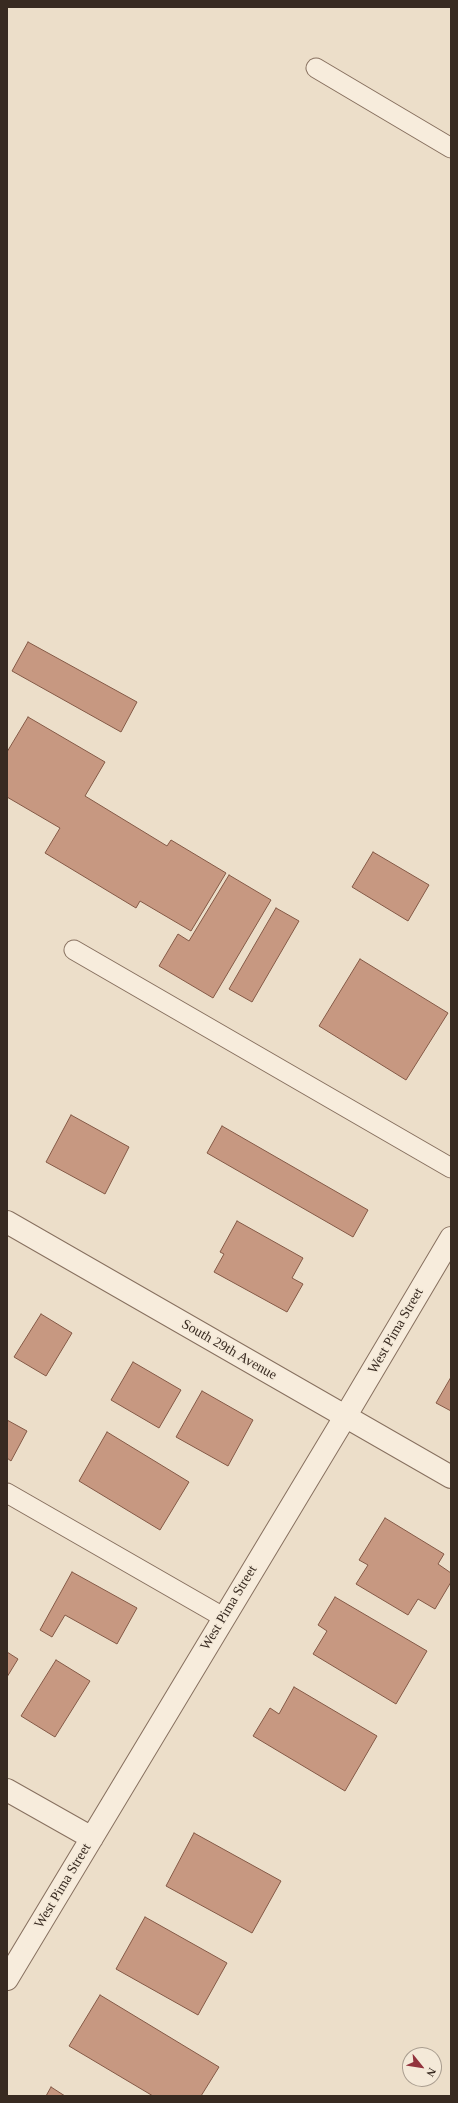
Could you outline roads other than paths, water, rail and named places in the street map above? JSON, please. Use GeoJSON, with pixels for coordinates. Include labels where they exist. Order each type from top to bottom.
{"type":"FeatureCollection","features":[{"type":"Feature","properties":{"kind":"street","name":"South 29th Avenue"},"geometry":{"type":"LineString","coordinates":[[7,1222],[451,1477]]}},
{"type":"Feature","properties":{"kind":"street","name":"West Pima Street"},"geometry":{"type":"LineString","coordinates":[[7,1979],[451,1238]]}},
{"type":"Feature","properties":{"kind":"street"},"geometry":{"type":"LineString","coordinates":[[7,1790],[92,1838]]}},
{"type":"Feature","properties":{"kind":"lane"},"geometry":{"type":"LineString","coordinates":[[316,68],[451,148]]}},
{"type":"Feature","properties":{"kind":"lane"},"geometry":{"type":"LineString","coordinates":[[74,950],[451,1168]]}},
{"type":"Feature","properties":{"kind":"lane"},"geometry":{"type":"LineString","coordinates":[[7,1493],[223,1617]]}}]}
